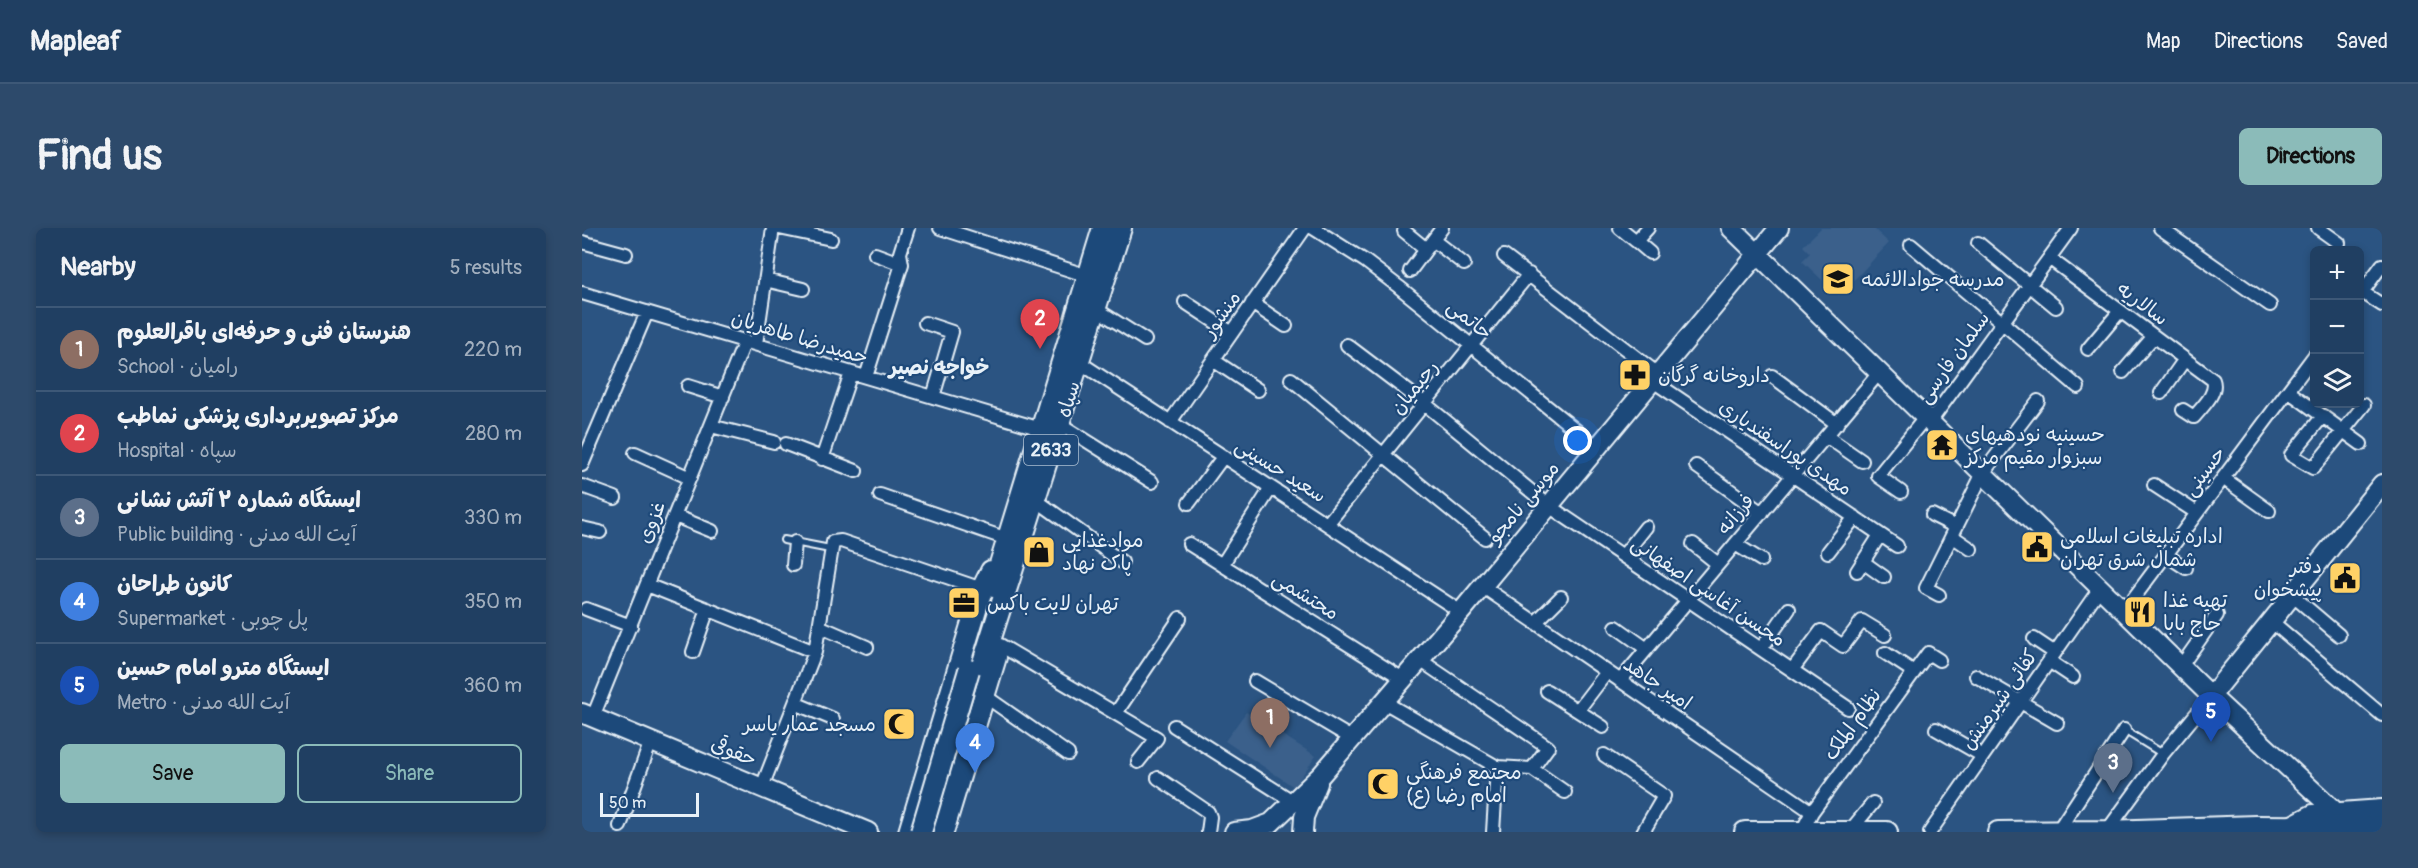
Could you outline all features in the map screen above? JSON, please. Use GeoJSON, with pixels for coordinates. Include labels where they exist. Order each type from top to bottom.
{"type":"FeatureCollection","features":[{"type":"Feature","properties":{"kind":"main road","name":"سپاه"},"geometry":{"type":"LineString","coordinates":[[1014,541],[1036,500],[1050,427],[1088,276],[1104,228]]}},
{"type":"Feature","properties":{"kind":"main road","name":"سپاه"},"geometry":{"type":"LineString","coordinates":[[974,671],[1050,427],[1079,362],[1121,228]]}},
{"type":"Feature","properties":{"kind":"main road"},"geometry":{"type":"LineString","coordinates":[[1731,228],[1879,373],[1925,423],[1983,473],[2211,696],[2336,812]]}},
{"type":"Feature","properties":{"kind":"main road","name":"موسی نامجو"},"geometry":{"type":"LineString","coordinates":[[1234,832],[1252,830],[1271,823],[1321,775],[1461,612],[1779,228]]}},
{"type":"Feature","properties":{"kind":"main road"},"geometry":{"type":"LineString","coordinates":[[2211,696],[2382,484]]}},
{"type":"Feature","properties":{"kind":"main road","name":"2633"},"geometry":{"type":"LineString","coordinates":[[920,799],[982,589],[1014,541]]}},
{"type":"Feature","properties":{"kind":"main road","name":"2633"},"geometry":{"type":"LineString","coordinates":[[943,832],[1017,587],[1014,541]]}},
{"type":"Feature","properties":{"kind":"main road","name":"2633"},"geometry":{"type":"LineString","coordinates":[[921,832],[974,671]]}},
{"type":"Feature","properties":{"kind":"main road","name":"2633"},"geometry":{"type":"LineString","coordinates":[[931,832],[974,671]]}},
{"type":"Feature","properties":{"kind":"main road","name":"حقوقی"},"geometry":{"type":"LineString","coordinates":[[587,715],[868,832]]}},
{"type":"Feature","properties":{"kind":"main road","name":"موسی نامجو"},"geometry":{"type":"LineString","coordinates":[[1303,832],[1304,817],[1321,775]]}},
{"type":"Feature","properties":{"kind":"main road"},"geometry":{"type":"LineString","coordinates":[[920,799],[921,818],[925,825],[934,828],[940,825],[951,807]]}},
{"type":"Feature","properties":{"kind":"main road"},"geometry":{"type":"LineString","coordinates":[[909,832],[920,799]]}},
{"type":"Feature","properties":{"kind":"main road"},"geometry":{"type":"LineString","coordinates":[[2290,826],[2313,814],[2382,809]]}},
{"type":"Feature","properties":{"kind":"main road"},"geometry":{"type":"LineString","coordinates":[[1998,832],[2290,826],[2382,827]]}},
{"type":"Feature","properties":{"kind":"main road"},"geometry":{"type":"LineString","coordinates":[[1745,832],[1887,832]]}},
{"type":"Feature","properties":{"kind":"street"},"geometry":{"type":"LineString","coordinates":[[582,234],[584,228]]}},
{"type":"Feature","properties":{"kind":"street","name":"غزوی"},"geometry":{"type":"LineString","coordinates":[[587,715],[631,626],[723,397],[751,343],[765,280],[773,228]]}},
{"type":"Feature","properties":{"kind":"street"},"geometry":{"type":"LineString","coordinates":[[779,228],[831,239]]}},
{"type":"Feature","properties":{"kind":"street"},"geometry":{"type":"LineString","coordinates":[[866,377],[902,264],[900,253],[908,228]]}},
{"type":"Feature","properties":{"kind":"street"},"geometry":{"type":"LineString","coordinates":[[940,228],[1088,276]]}},
{"type":"Feature","properties":{"kind":"street","name":"منشور"},"geometry":{"type":"LineString","coordinates":[[1170,422],[1305,228]]}},
{"type":"Feature","properties":{"kind":"street","name":"حاتمی"},"geometry":{"type":"LineString","coordinates":[[1313,228],[1365,261],[1597,447]]}},
{"type":"Feature","properties":{"kind":"street"},"geometry":{"type":"LineString","coordinates":[[1410,271],[1442,228]]}},
{"type":"Feature","properties":{"kind":"street"},"geometry":{"type":"LineString","coordinates":[[1620,228],[1650,253]]}},
{"type":"Feature","properties":{"kind":"street"},"geometry":{"type":"LineString","coordinates":[[1636,241],[1648,228]]}},
{"type":"Feature","properties":{"kind":"street","name":"سلمان فارسی"},"geometry":{"type":"LineString","coordinates":[[1901,492],[1878,476],[1925,423],[2071,228]]}},
{"type":"Feature","properties":{"kind":"street"},"geometry":{"type":"LineString","coordinates":[[2160,228],[2270,305]]}},
{"type":"Feature","properties":{"kind":"street"},"geometry":{"type":"LineString","coordinates":[[2318,228],[2339,243]]}},
{"type":"Feature","properties":{"kind":"street"},"geometry":{"type":"LineString","coordinates":[[1404,231],[1464,264]]}},
{"type":"Feature","properties":{"kind":"street"},"geometry":{"type":"LineString","coordinates":[[582,242],[626,254]]}},
{"type":"Feature","properties":{"kind":"street"},"geometry":{"type":"LineString","coordinates":[[1978,243],[2056,307]]}},
{"type":"Feature","properties":{"kind":"street"},"geometry":{"type":"LineString","coordinates":[[1911,245],[2001,324],[2078,387]]}},
{"type":"Feature","properties":{"kind":"street"},"geometry":{"type":"LineString","coordinates":[[876,254],[902,264]]}},
{"type":"Feature","properties":{"kind":"street","name":"مهدی پوراسفندیاری"},"geometry":{"type":"LineString","coordinates":[[1504,256],[1655,378],[1793,476],[1897,546]]}},
{"type":"Feature","properties":{"kind":"street","name":"سالاریه"},"geometry":{"type":"LineString","coordinates":[[2049,258],[2213,380],[2215,387],[2213,392],[2189,414]]}},
{"type":"Feature","properties":{"kind":"street"},"geometry":{"type":"LineString","coordinates":[[2364,290],[2382,265]]}},
{"type":"Feature","properties":{"kind":"street","name":"رحیمیان"},"geometry":{"type":"LineString","coordinates":[[1328,523],[1529,274]]}},
{"type":"Feature","properties":{"kind":"street"},"geometry":{"type":"LineString","coordinates":[[765,280],[804,289]]}},
{"type":"Feature","properties":{"kind":"street","name":"حمیدرضا طاهریان"},"geometry":{"type":"LineString","coordinates":[[582,292],[933,397],[1050,427],[1152,482]]}},
{"type":"Feature","properties":{"kind":"street"},"geometry":{"type":"LineString","coordinates":[[2364,296],[2382,305]]}},
{"type":"Feature","properties":{"kind":"street"},"geometry":{"type":"LineString","coordinates":[[1185,302],[1232,333]]}},
{"type":"Feature","properties":{"kind":"street"},"geometry":{"type":"LineString","coordinates":[[1252,303],[1286,326]]}},
{"type":"Feature","properties":{"kind":"street"},"geometry":{"type":"LineString","coordinates":[[1096,309],[1145,340]]}},
{"type":"Feature","properties":{"kind":"street"},"geometry":{"type":"LineString","coordinates":[[2088,349],[2120,311]]}},
{"type":"Feature","properties":{"kind":"street"},"geometry":{"type":"LineString","coordinates":[[582,465],[647,312]]}},
{"type":"Feature","properties":{"kind":"street"},"geometry":{"type":"LineString","coordinates":[[925,323],[952,332],[933,397]]}},
{"type":"Feature","properties":{"kind":"street"},"geometry":{"type":"LineString","coordinates":[[2123,372],[2154,336]]}},
{"type":"Feature","properties":{"kind":"street","name":"محسن آغاسی اصفهانی"},"geometry":{"type":"LineString","coordinates":[[1347,345],[1425,404],[1549,506],[1848,708]]}},
{"type":"Feature","properties":{"kind":"street"},"geometry":{"type":"LineString","coordinates":[[2161,393],[2185,359]]}},
{"type":"Feature","properties":{"kind":"street"},"geometry":{"type":"LineString","coordinates":[[1213,360],[1258,390]]}},
{"type":"Feature","properties":{"kind":"street","name":"حسینی"},"geometry":{"type":"LineString","coordinates":[[2124,611],[2310,361]]}},
{"type":"Feature","properties":{"kind":"street","name":"سعید حسینی"},"geometry":{"type":"LineString","coordinates":[[1079,362],[1461,612]]}},
{"type":"Feature","properties":{"kind":"street"},"geometry":{"type":"LineString","coordinates":[[822,459],[851,373]]}},
{"type":"Feature","properties":{"kind":"street","name":"فرزانه"},"geometry":{"type":"LineString","coordinates":[[1620,681],[1879,373]]}},
{"type":"Feature","properties":{"kind":"street"},"geometry":{"type":"LineString","coordinates":[[1772,376],[1837,424]]}},
{"type":"Feature","properties":{"kind":"street"},"geometry":{"type":"LineString","coordinates":[[1291,379],[1485,538]]}},
{"type":"Feature","properties":{"kind":"street"},"geometry":{"type":"LineString","coordinates":[[688,386],[723,397]]}},
{"type":"Feature","properties":{"kind":"street"},"geometry":{"type":"LineString","coordinates":[[2288,391],[2361,444]]}},
{"type":"Feature","properties":{"kind":"street"},"geometry":{"type":"LineString","coordinates":[[1939,595],[1926,588],[1983,473],[2038,401]]}},
{"type":"Feature","properties":{"kind":"street"},"geometry":{"type":"LineString","coordinates":[[2323,416],[2291,455],[2313,468],[2361,408]]}},
{"type":"Feature","properties":{"kind":"street"},"geometry":{"type":"LineString","coordinates":[[711,426],[780,443],[856,471]]}},
{"type":"Feature","properties":{"kind":"street"},"geometry":{"type":"LineString","coordinates":[[1826,436],[1862,461]]}},
{"type":"Feature","properties":{"kind":"street"},"geometry":{"type":"LineString","coordinates":[[635,453],[690,478]]}},
{"type":"Feature","properties":{"kind":"street"},"geometry":{"type":"LineString","coordinates":[[1189,503],[1223,457]]}},
{"type":"Feature","properties":{"kind":"street"},"geometry":{"type":"LineString","coordinates":[[1696,466],[1762,513]]}},
{"type":"Feature","properties":{"kind":"street"},"geometry":{"type":"LineString","coordinates":[[2223,477],[2269,511]]}},
{"type":"Feature","properties":{"kind":"street"},"geometry":{"type":"LineString","coordinates":[[2154,485],[2197,513]]}},
{"type":"Feature","properties":{"kind":"street"},"geometry":{"type":"LineString","coordinates":[[582,486],[615,498]]}},
{"type":"Feature","properties":{"kind":"street"},"geometry":{"type":"LineString","coordinates":[[1222,565],[1271,488]]}},
{"type":"Feature","properties":{"kind":"street"},"geometry":{"type":"LineString","coordinates":[[880,495],[1014,541]]}},
{"type":"Feature","properties":{"kind":"street"},"geometry":{"type":"LineString","coordinates":[[1036,500],[1122,562]]}},
{"type":"Feature","properties":{"kind":"street"},"geometry":{"type":"LineString","coordinates":[[1932,515],[1954,531],[1971,549]]}},
{"type":"Feature","properties":{"kind":"street"},"geometry":{"type":"LineString","coordinates":[[675,516],[712,531]]}},
{"type":"Feature","properties":{"kind":"street"},"geometry":{"type":"LineString","coordinates":[[1828,552],[1855,517]]}},
{"type":"Feature","properties":{"kind":"street"},"geometry":{"type":"LineString","coordinates":[[1623,556],[1646,527]]}},
{"type":"Feature","properties":{"kind":"street"},"geometry":{"type":"LineString","coordinates":[[582,528],[600,532]]}},
{"type":"Feature","properties":{"kind":"street"},"geometry":{"type":"LineString","coordinates":[[1880,535],[1860,567],[1884,577]]}},
{"type":"Feature","properties":{"kind":"street"},"geometry":{"type":"LineString","coordinates":[[789,541],[793,565]]}},
{"type":"Feature","properties":{"kind":"street"},"geometry":{"type":"LineString","coordinates":[[762,787],[797,704],[815,652],[821,627],[831,547],[836,541],[982,589]]}},
{"type":"Feature","properties":{"kind":"street","name":"محتشمی"},"geometry":{"type":"LineString","coordinates":[[1189,544],[1403,679]]}},
{"type":"Feature","properties":{"kind":"street"},"geometry":{"type":"LineString","coordinates":[[1693,544],[1718,564]]}},
{"type":"Feature","properties":{"kind":"street"},"geometry":{"type":"LineString","coordinates":[[1735,544],[1761,560]]}},
{"type":"Feature","properties":{"kind":"street"},"geometry":{"type":"LineString","coordinates":[[2166,555],[2186,568]]}},
{"type":"Feature","properties":{"kind":"street"},"geometry":{"type":"LineString","coordinates":[[647,585],[815,652]]}},
{"type":"Feature","properties":{"kind":"street","name":"امیر جاهد"},"geometry":{"type":"LineString","coordinates":[[1482,586],[1812,812]]}},
{"type":"Feature","properties":{"kind":"street","name":"کفائی شیرمنش"},"geometry":{"type":"LineString","coordinates":[[1930,832],[2100,588]]}},
{"type":"Feature","properties":{"kind":"street"},"geometry":{"type":"LineString","coordinates":[[2292,595],[2339,635]]}},
{"type":"Feature","properties":{"kind":"street"},"geometry":{"type":"LineString","coordinates":[[1535,623],[1561,597]]}},
{"type":"Feature","properties":{"kind":"street"},"geometry":{"type":"LineString","coordinates":[[586,609],[631,626]]}},
{"type":"Feature","properties":{"kind":"street"},"geometry":{"type":"LineString","coordinates":[[693,652],[708,609]]}},
{"type":"Feature","properties":{"kind":"street"},"geometry":{"type":"LineString","coordinates":[[1761,649],[1789,609]]}},
{"type":"Feature","properties":{"kind":"street"},"geometry":{"type":"LineString","coordinates":[[2181,666],[2217,615]]}},
{"type":"Feature","properties":{"kind":"street"},"geometry":{"type":"LineString","coordinates":[[1116,714],[1180,618]]}},
{"type":"Feature","properties":{"kind":"street"},"geometry":{"type":"LineString","coordinates":[[1792,670],[1821,631],[1843,646],[1862,621],[1885,635]]}},
{"type":"Feature","properties":{"kind":"street"},"geometry":{"type":"LineString","coordinates":[[2271,621],[2382,715]]}},
{"type":"Feature","properties":{"kind":"street"},"geometry":{"type":"LineString","coordinates":[[821,627],[867,647]]}},
{"type":"Feature","properties":{"kind":"street"},"geometry":{"type":"LineString","coordinates":[[1616,627],[1647,650]]}},
{"type":"Feature","properties":{"kind":"street"},"geometry":{"type":"LineString","coordinates":[[2034,639],[2073,677]]}},
{"type":"Feature","properties":{"kind":"street"},"geometry":{"type":"LineString","coordinates":[[1000,645],[1157,738],[1138,762]]}},
{"type":"Feature","properties":{"kind":"street"},"geometry":{"type":"LineString","coordinates":[[1885,653],[1914,672]]}},
{"type":"Feature","properties":{"kind":"street","name":"نظام الملک"},"geometry":{"type":"LineString","coordinates":[[1802,831],[1812,812],[1928,653],[1939,660]]}},
{"type":"Feature","properties":{"kind":"street"},"geometry":{"type":"LineString","coordinates":[[1420,660],[1548,747],[1532,769]]}},
{"type":"Feature","properties":{"kind":"street"},"geometry":{"type":"LineString","coordinates":[[1578,710],[1606,672]]}},
{"type":"Feature","properties":{"kind":"street"},"geometry":{"type":"LineString","coordinates":[[1976,676],[2057,723]]}},
{"type":"Feature","properties":{"kind":"street"},"geometry":{"type":"LineString","coordinates":[[1255,681],[1353,739]]}},
{"type":"Feature","properties":{"kind":"street"},"geometry":{"type":"LineString","coordinates":[[1547,691],[1603,727]]}},
{"type":"Feature","properties":{"kind":"street"},"geometry":{"type":"LineString","coordinates":[[985,696],[1068,754]]}},
{"type":"Feature","properties":{"kind":"street"},"geometry":{"type":"LineString","coordinates":[[2108,831],[2163,754],[2211,696]]}},
{"type":"Feature","properties":{"kind":"street"},"geometry":{"type":"LineString","coordinates":[[1384,702],[1497,767],[1532,769],[1565,792]]}},
{"type":"Feature","properties":{"kind":"street"},"geometry":{"type":"LineString","coordinates":[[797,704],[833,719]]}},
{"type":"Feature","properties":{"kind":"street"},"geometry":{"type":"LineString","coordinates":[[1174,726],[1294,802]]}},
{"type":"Feature","properties":{"kind":"street"},"geometry":{"type":"LineString","coordinates":[[1936,729],[1983,756]]}},
{"type":"Feature","properties":{"kind":"street"},"geometry":{"type":"LineString","coordinates":[[2057,832],[2124,730]]}},
{"type":"Feature","properties":{"kind":"street"},"geometry":{"type":"LineString","coordinates":[[620,826],[651,741]]}},
{"type":"Feature","properties":{"kind":"street"},"geometry":{"type":"LineString","coordinates":[[1604,755],[1664,796],[1643,832]]}},
{"type":"Feature","properties":{"kind":"street"},"geometry":{"type":"LineString","coordinates":[[1493,832],[1497,767]]}},
{"type":"Feature","properties":{"kind":"street"},"geometry":{"type":"LineString","coordinates":[[1158,778],[1208,812],[1210,817],[1208,832]]}},
{"type":"Feature","properties":{"kind":"street"},"geometry":{"type":"LineString","coordinates":[[1849,832],[1873,803]]}},
{"type":"Feature","properties":{"kind":"lane"},"geometry":{"type":"LineString","coordinates":[[789,541],[831,547]]}},
{"type":"Feature","properties":{"kind":"lane"},"geometry":{"type":"LineString","coordinates":[[2124,730],[2163,754]]}},
{"type":"Feature","properties":{"kind":"shaded area","name":"مدرسه جوادالائمه"},"geometry":{"type":"Polygon","coordinates":[[[1821,228],[1873,228],[1889,243],[1839,296],[1802,261],[1810,253],[1803,246],[1821,228]]]}},
{"type":"Feature","properties":{"kind":"shaded area"},"geometry":{"type":"Polygon","coordinates":[[[1246,712],[1316,756],[1294,787],[1225,741],[1246,712]]]}},
{"type":"Feature","properties":{"kind":"place","name":"مدرسه جوادالائمه"},"geometry":{"type":"Point","coordinates":[1838,279]}},
{"type":"Feature","properties":{"kind":"place","name":"مرکز تصویربرداری پزشکی نماطب"},"geometry":{"type":"Point","coordinates":[1040,349]}},
{"type":"Feature","properties":{"kind":"place","name":"داروخانه گرگان"},"geometry":{"type":"Point","coordinates":[1635,375]}},
{"type":"Feature","properties":{"kind":"place","name":"حسینیه نودهیهای سبزوار مقیم مرکز"},"geometry":{"type":"Point","coordinates":[1942,445]}},
{"type":"Feature","properties":{"kind":"place","name":"اداره تبلیغات اسلامی شمال شرق تهران"},"geometry":{"type":"Point","coordinates":[2037,547]}},
{"type":"Feature","properties":{"kind":"place","name":"موادغذایی پاک نهاد"},"geometry":{"type":"Point","coordinates":[1039,552]}},
{"type":"Feature","properties":{"kind":"place","name":"دفتر پیشخوان"},"geometry":{"type":"Point","coordinates":[2345,578]}},
{"type":"Feature","properties":{"kind":"place","name":"تهران لایت باکس"},"geometry":{"type":"Point","coordinates":[964,603]}},
{"type":"Feature","properties":{"kind":"place","name":"تهیه غذا حاج بابا"},"geometry":{"type":"Point","coordinates":[2140,612]}},
{"type":"Feature","properties":{"kind":"place","name":"مسجد عمار یاسر"},"geometry":{"type":"Point","coordinates":[899,724]}},
{"type":"Feature","properties":{"kind":"place","name":"ایستگاه مترو امام حسین"},"geometry":{"type":"Point","coordinates":[2211,742]}},
{"type":"Feature","properties":{"kind":"place","name":"هنرستان فنی و حرفه‌ای باقرالعلوم"},"geometry":{"type":"Point","coordinates":[1270,748]}},
{"type":"Feature","properties":{"kind":"place","name":"کانون طراحان"},"geometry":{"type":"Point","coordinates":[975,773]}},
{"type":"Feature","properties":{"kind":"place","name":"مجتمع فرهنگی امام رضا (ع)"},"geometry":{"type":"Point","coordinates":[1383,784]}},
{"type":"Feature","properties":{"kind":"place","name":"ایستگاه شماره ۲ آتش نشانی"},"geometry":{"type":"Point","coordinates":[2113,793]}},
{"type":"Feature","properties":{"kind":"district","name":"خواجه نصیر"},"geometry":{"type":"Point","coordinates":[939,367]}}]}
